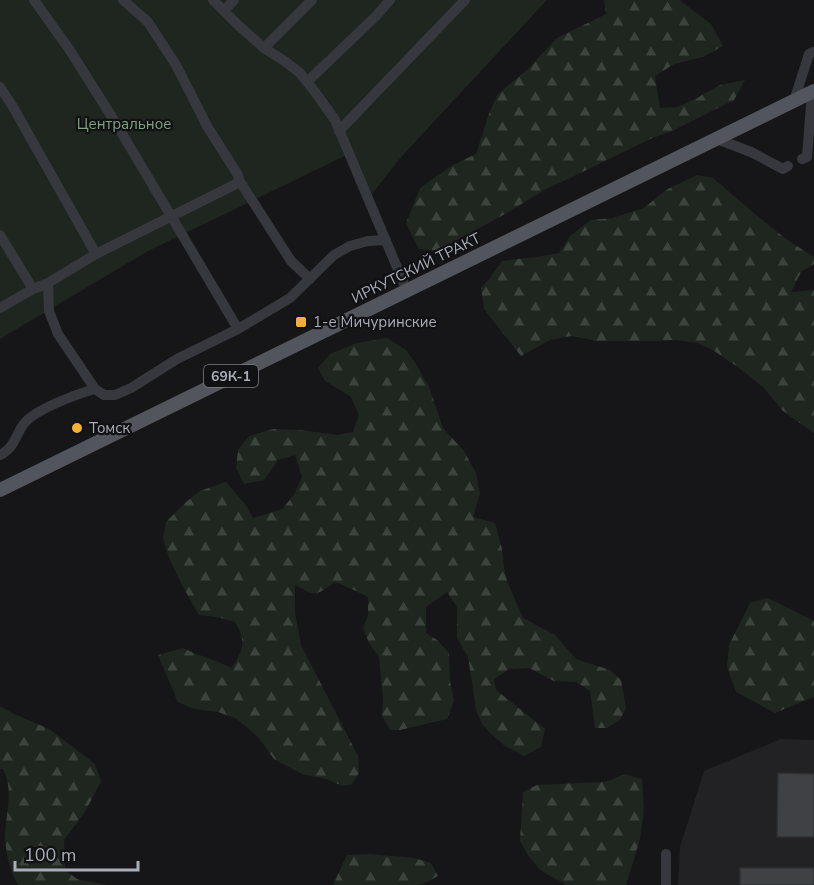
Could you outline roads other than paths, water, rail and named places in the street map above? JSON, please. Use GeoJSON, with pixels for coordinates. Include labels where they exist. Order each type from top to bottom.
{"type":"FeatureCollection","features":[{"type":"Feature","properties":{"kind":"main road","name":"ИРКУТСКИЙ ТРАКТ"},"geometry":{"type":"LineString","coordinates":[[0,490],[813,92]]}},
{"type":"Feature","properties":{"kind":"street"},"geometry":{"type":"LineString","coordinates":[[34,0],[99,97],[238,329]]}},
{"type":"Feature","properties":{"kind":"street"},"geometry":{"type":"LineString","coordinates":[[123,0],[148,22],[176,65],[207,126],[239,180],[291,261],[310,279]]}},
{"type":"Feature","properties":{"kind":"street"},"geometry":{"type":"LineString","coordinates":[[213,0],[264,48],[300,73],[335,120],[407,291]]}},
{"type":"Feature","properties":{"kind":"street"},"geometry":{"type":"LineString","coordinates":[[224,10],[234,0]]}},
{"type":"Feature","properties":{"kind":"street"},"geometry":{"type":"LineString","coordinates":[[264,48],[312,0]]}},
{"type":"Feature","properties":{"kind":"street"},"geometry":{"type":"LineString","coordinates":[[307,82],[390,0]]}},
{"type":"Feature","properties":{"kind":"street"},"geometry":{"type":"LineString","coordinates":[[339,131],[465,0]]}},
{"type":"Feature","properties":{"kind":"street"},"geometry":{"type":"LineString","coordinates":[[794,101],[806,62],[813,52]]}},
{"type":"Feature","properties":{"kind":"street"},"geometry":{"type":"LineString","coordinates":[[0,87],[96,254]]}},
{"type":"Feature","properties":{"kind":"street"},"geometry":{"type":"LineString","coordinates":[[802,159],[807,157],[813,92]]}},
{"type":"Feature","properties":{"kind":"street"},"geometry":{"type":"LineString","coordinates":[[717,140],[751,152],[783,169],[789,166]]}},
{"type":"Feature","properties":{"kind":"street"},"geometry":{"type":"LineString","coordinates":[[0,308],[96,254],[236,184],[239,180]]}},
{"type":"Feature","properties":{"kind":"street"},"geometry":{"type":"LineString","coordinates":[[0,235],[33,289]]}},
{"type":"Feature","properties":{"kind":"street"},"geometry":{"type":"LineString","coordinates":[[48,283],[49,311],[58,334],[95,389],[104,395],[115,395],[291,298],[334,255],[350,246],[368,241],[386,240]]}},
{"type":"Feature","properties":{"kind":"street"},"geometry":{"type":"LineString","coordinates":[[0,455],[14,443],[23,424],[36,414],[95,389]]}},
{"type":"Feature","properties":{"kind":"street"},"geometry":{"type":"LineString","coordinates":[[666,854],[666,885]]}},
{"type":"Feature","properties":{"kind":"place","name":"1-е Мичуринские"},"geometry":{"type":"Point","coordinates":[301,322]}},
{"type":"Feature","properties":{"kind":"place","name":"Томск"},"geometry":{"type":"Point","coordinates":[77,428]}},
{"type":"Feature","properties":{"kind":"park label","name":"Центральное"},"geometry":{"type":"Point","coordinates":[124,124]}}]}
